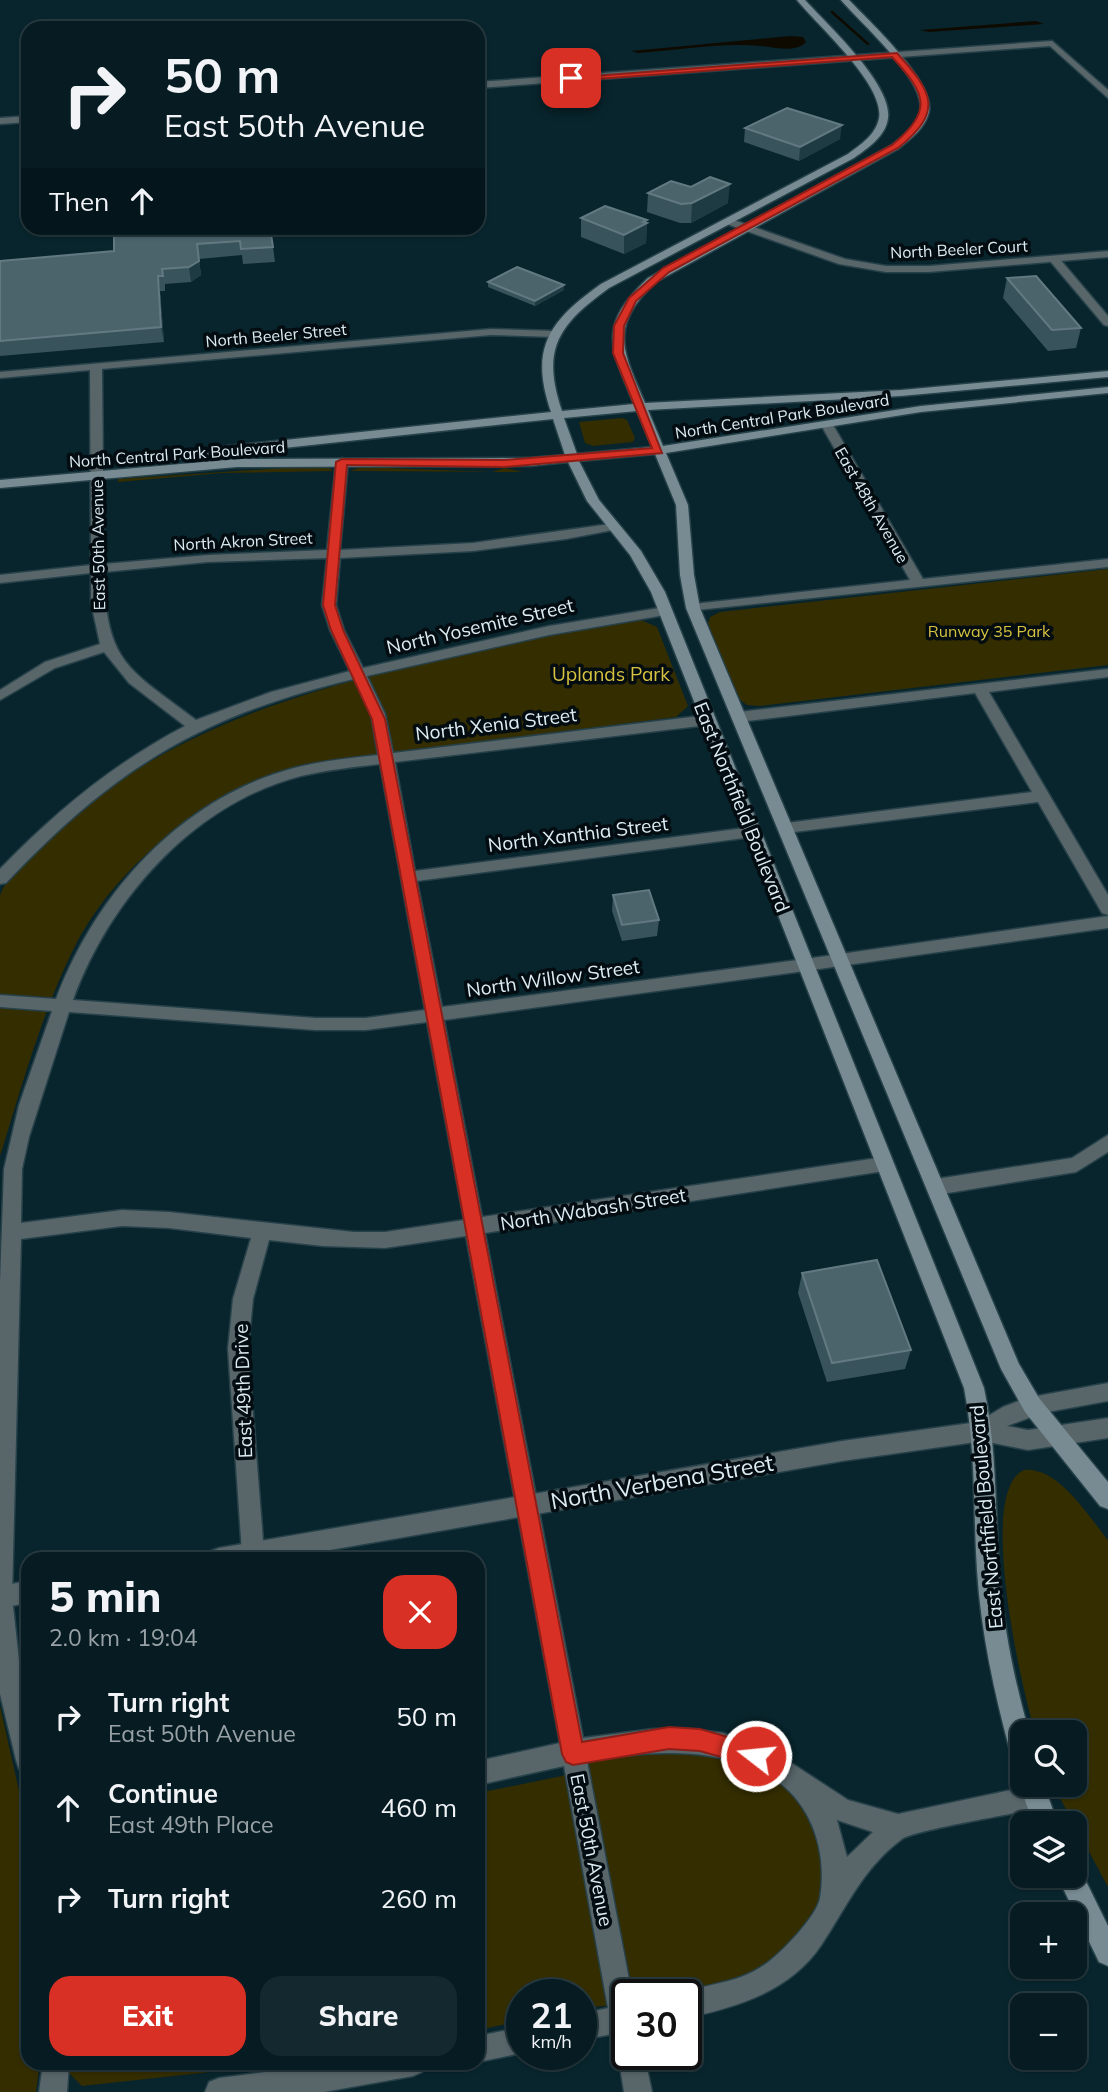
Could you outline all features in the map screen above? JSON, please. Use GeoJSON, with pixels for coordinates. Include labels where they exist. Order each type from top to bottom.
{"type":"FeatureCollection","features":[{"type":"Feature","properties":{"kind":"main road","name":"East Northfield Boulevard"},"geometry":{"type":"LineString","coordinates":[[801,0],[852,58],[883,99],[884,120],[878,133],[851,156],[594,293],[570,313],[555,334],[546,366],[556,415],[572,458],[593,500],[648,573],[665,611],[974,1388],[983,1431],[990,1592],[999,1660],[1014,1720]]}},
{"type":"Feature","properties":{"kind":"main road","name":"East Northfield Boulevard"},"geometry":{"type":"LineString","coordinates":[[845,0],[915,76],[924,92],[925,113],[915,130],[888,151],[666,270],[644,287],[627,307],[619,326],[617,346],[623,372],[685,514],[687,575],[693,608],[842,959],[1011,1369],[1032,1405],[1108,1499]]}},
{"type":"Feature","properties":{"kind":"main road","name":"North Central Park Boulevard"},"geometry":{"type":"LineString","coordinates":[[0,484],[96,469],[556,415],[639,407],[901,393],[1108,374]]}},
{"type":"Feature","properties":{"kind":"main road","name":"North Central Park Boulevard"},"geometry":{"type":"LineString","coordinates":[[0,472],[237,463],[463,465],[572,458],[719,444],[952,405],[1108,390]]}},
{"type":"Feature","properties":{"kind":"main road"},"geometry":{"type":"LineString","coordinates":[[1076,1888],[1108,1953]]}},
{"type":"Feature","properties":{"kind":"street"},"geometry":{"type":"LineString","coordinates":[[485,84],[1052,43],[1108,95]]}},
{"type":"Feature","properties":{"kind":"street"},"geometry":{"type":"LineString","coordinates":[[0,121],[21,120]]}},
{"type":"Feature","properties":{"kind":"street","name":"North Beeler Court"},"geometry":{"type":"LineString","coordinates":[[728,221],[843,262],[886,270],[1108,254]]}},
{"type":"Feature","properties":{"kind":"street"},"geometry":{"type":"LineString","coordinates":[[1055,259],[1108,323]]}},
{"type":"Feature","properties":{"kind":"street","name":"North Beeler Street"},"geometry":{"type":"LineString","coordinates":[[0,375],[491,332],[555,334]]}},
{"type":"Feature","properties":{"kind":"street","name":"East 50th Avenue"},"geometry":{"type":"LineString","coordinates":[[96,366],[99,614],[108,646],[140,682],[194,726]]}},
{"type":"Feature","properties":{"kind":"street","name":"East 48th Avenue"},"geometry":{"type":"LineString","coordinates":[[827,425],[919,584]]}},
{"type":"Feature","properties":{"kind":"street","name":"East 50th Avenue"},"geometry":{"type":"LineString","coordinates":[[342,462],[329,593],[331,614],[378,714],[617,1979]]}},
{"type":"Feature","properties":{"kind":"street","name":"North Akron Street"},"geometry":{"type":"LineString","coordinates":[[0,579],[190,559],[457,550],[551,540],[613,526]]}},
{"type":"Feature","properties":{"kind":"street"},"geometry":{"type":"LineString","coordinates":[[693,608],[1108,563]]}},
{"type":"Feature","properties":{"kind":"street","name":"North Yosemite Street"},"geometry":{"type":"LineString","coordinates":[[0,879],[72,806],[116,774],[194,726],[265,699],[359,674],[584,622],[665,611]]}},
{"type":"Feature","properties":{"kind":"street"},"geometry":{"type":"LineString","coordinates":[[0,696],[50,665],[108,646]]}},
{"type":"Feature","properties":{"kind":"street"},"geometry":{"type":"LineString","coordinates":[[739,717],[1108,673]]}},
{"type":"Feature","properties":{"kind":"street"},"geometry":{"type":"LineString","coordinates":[[980,689],[1108,909]]}},
{"type":"Feature","properties":{"kind":"street","name":"North Xenia Street"},"geometry":{"type":"LineString","coordinates":[[62,1005],[82,956],[106,915],[144,869],[183,834],[220,808],[282,775],[320,766],[708,720]]}},
{"type":"Feature","properties":{"kind":"street"},"geometry":{"type":"LineString","coordinates":[[786,828],[1042,796]]}},
{"type":"Feature","properties":{"kind":"street","name":"North Xanthia Street"},"geometry":{"type":"LineString","coordinates":[[409,877],[752,832]]}},
{"type":"Feature","properties":{"kind":"street","name":"North Willow Street"},"geometry":{"type":"LineString","coordinates":[[0,1001],[334,1025],[435,1015],[1108,922]]}},
{"type":"Feature","properties":{"kind":"street"},"geometry":{"type":"LineString","coordinates":[[21,1732],[10,1687],[1,1597],[9,1233],[13,1170],[21,1124],[62,1005]]}},
{"type":"Feature","properties":{"kind":"street"},"geometry":{"type":"LineString","coordinates":[[936,1187],[1076,1165],[1108,1142]]}},
{"type":"Feature","properties":{"kind":"street","name":"North Wabash Street"},"geometry":{"type":"LineString","coordinates":[[9,1233],[124,1218],[367,1241],[884,1164]]}},
{"type":"Feature","properties":{"kind":"street","name":"East 49th Drive"},"geometry":{"type":"LineString","coordinates":[[253,1552],[238,1349],[243,1299],[262,1232]]}},
{"type":"Feature","properties":{"kind":"street","name":"North Verbena Street"},"geometry":{"type":"LineString","coordinates":[[983,1431],[996,1420],[1032,1405],[1108,1392]]}},
{"type":"Feature","properties":{"kind":"street","name":"North Verbena Street"},"geometry":{"type":"LineString","coordinates":[[259,1552],[794,1458],[983,1431],[1028,1440],[1108,1428]]}},
{"type":"Feature","properties":{"kind":"street"},"geometry":{"type":"LineString","coordinates":[[1,1597],[21,1593]]}},
{"type":"Feature","properties":{"kind":"street"},"geometry":{"type":"LineString","coordinates":[[485,1772],[669,1738],[700,1740],[756,1756],[842,1810],[898,1826]]}},
{"type":"Feature","properties":{"kind":"street"},"geometry":{"type":"LineString","coordinates":[[797,1783],[819,1809],[832,1840],[836,1868],[830,1906]]}},
{"type":"Feature","properties":{"kind":"street"},"geometry":{"type":"LineString","coordinates":[[702,2002],[734,1995],[777,1972],[811,1938],[859,1860],[898,1826],[1011,1797]]}},
{"type":"Feature","properties":{"kind":"street"},"geometry":{"type":"LineString","coordinates":[[485,2048],[506,2043]]}},
{"type":"Feature","properties":{"kind":"street"},"geometry":{"type":"LineString","coordinates":[[53,2092],[55,2070]]}},
{"type":"Feature","properties":{"kind":"street"},"geometry":{"type":"LineString","coordinates":[[219,2092],[373,2070]]}},
{"type":"Feature","properties":{"kind":"street"},"geometry":{"type":"LineString","coordinates":[[634,2070],[638,2092]]}},
{"type":"Feature","properties":{"kind":"green space"},"geometry":{"type":"Polygon","coordinates":[[[622,418],[627,420],[635,438],[633,442],[593,446],[585,443],[579,422],[622,418]]]}},
{"type":"Feature","properties":{"kind":"green space"},"geometry":{"type":"Polygon","coordinates":[[[327,466],[333,471],[222,473],[118,482],[118,479],[327,466]]]}},
{"type":"Feature","properties":{"kind":"green space"},"geometry":{"type":"Polygon","coordinates":[[[361,467],[487,472],[350,471],[361,467]]]}},
{"type":"Feature","properties":{"kind":"green space"},"geometry":{"type":"Polygon","coordinates":[[[505,468],[522,472],[493,472],[505,468]]]}},
{"type":"Feature","properties":{"kind":"green space","name":"Runway 35 Park"},"geometry":{"type":"Polygon","coordinates":[[[1108,569],[1108,665],[760,706],[747,705],[739,699],[708,624],[710,617],[720,612],[1108,569]]]}},
{"type":"Feature","properties":{"kind":"green space","name":"Uplands Park"},"geometry":{"type":"Polygon","coordinates":[[[641,620],[657,627],[688,706],[676,717],[305,764],[235,792],[170,834],[141,859],[115,887],[73,950],[42,1025],[0,1156],[0,896],[13,874],[47,839],[105,791],[168,752],[234,720],[304,695],[447,657],[593,625],[641,620]]]}},
{"type":"Feature","properties":{"kind":"green space"},"geometry":{"type":"Polygon","coordinates":[[[1024,1470],[1049,1476],[1072,1495],[1108,1540],[1108,1887],[1087,1848],[1087,1811],[1067,1811],[1059,1797],[1087,1797],[1087,1720],[1032,1720],[1029,1710],[1013,1636],[1003,1551],[1004,1514],[1010,1486],[1024,1470]]]}},
{"type":"Feature","properties":{"kind":"green space"},"geometry":{"type":"Polygon","coordinates":[[[0,1706],[21,1800],[21,2070],[39,2070],[36,2092],[0,2092],[0,1706]]]}},
{"type":"Feature","properties":{"kind":"green space"},"geometry":{"type":"Polygon","coordinates":[[[673,1747],[741,1762],[784,1787],[808,1812],[817,1827],[827,1858],[827,1876],[822,1894],[802,1930],[789,1946],[774,1960],[742,1979],[702,1990],[702,1979],[611,1979],[611,2005],[597,2007],[597,1979],[506,1979],[506,2024],[485,2029],[485,1792],[562,1776],[593,1761],[673,1747]]]}},
{"type":"Feature","properties":{"kind":"green space"},"geometry":{"type":"Polygon","coordinates":[[[70,2070],[229,2070],[82,2086],[70,2074],[70,2070]]]}},
{"type":"Feature","properties":{"kind":"shaded area"},"geometry":{"type":"Polygon","coordinates":[[[1036,21],[1044,24],[929,32],[920,30],[1036,21]]]}},
{"type":"Feature","properties":{"kind":"shaded area"},"geometry":{"type":"Polygon","coordinates":[[[803,37],[806,42],[789,49],[737,45],[638,53],[631,51],[803,37]]]}},
{"type":"Feature","properties":{"kind":"building"},"geometry":{"type":"Polygon","coordinates":[[[787,108],[842,125],[800,147],[745,128],[787,108]]]}},
{"type":"Feature","properties":{"kind":"building"},"geometry":{"type":"Polygon","coordinates":[[[710,177],[730,184],[692,203],[681,204],[648,193],[671,181],[691,187],[710,177]]]}},
{"type":"Feature","properties":{"kind":"building"},"geometry":{"type":"Polygon","coordinates":[[[605,206],[647,220],[643,222],[647,223],[624,235],[581,218],[605,206]]]}},
{"type":"Feature","properties":{"kind":"building"},"geometry":{"type":"Polygon","coordinates":[[[114,235],[271,235],[273,247],[241,249],[240,241],[197,244],[199,261],[189,267],[162,269],[163,276],[158,276],[161,327],[0,341],[0,261],[114,251],[114,235]]]}},
{"type":"Feature","properties":{"kind":"building"},"geometry":{"type":"Polygon","coordinates":[[[517,267],[564,285],[535,301],[488,282],[517,267]]]}},
{"type":"Feature","properties":{"kind":"building"},"geometry":{"type":"Polygon","coordinates":[[[1036,276],[1081,328],[1052,330],[1007,278],[1036,276]]]}},
{"type":"Feature","properties":{"kind":"building"},"geometry":{"type":"Polygon","coordinates":[[[649,890],[659,920],[622,925],[613,895],[649,890]]]}},
{"type":"Feature","properties":{"kind":"building"},"geometry":{"type":"Polygon","coordinates":[[[877,1260],[911,1350],[832,1363],[802,1273],[877,1260]]]}},
{"type":"Feature","properties":{"kind":"waterway"},"geometry":{"type":"LineString","coordinates":[[832,12],[868,44]]}},
{"type":"Feature","properties":{"kind":"route"},"geometry":{"type":"LineString","coordinates":[[571,78],[894,54],[918,80],[926,101],[925,113],[915,130],[895,147],[666,270],[632,300],[619,326],[618,353],[623,372],[658,450],[504,464],[342,462],[329,605],[337,630],[378,714],[573,1754],[669,1738],[700,1740],[756,1756]]}}]}
